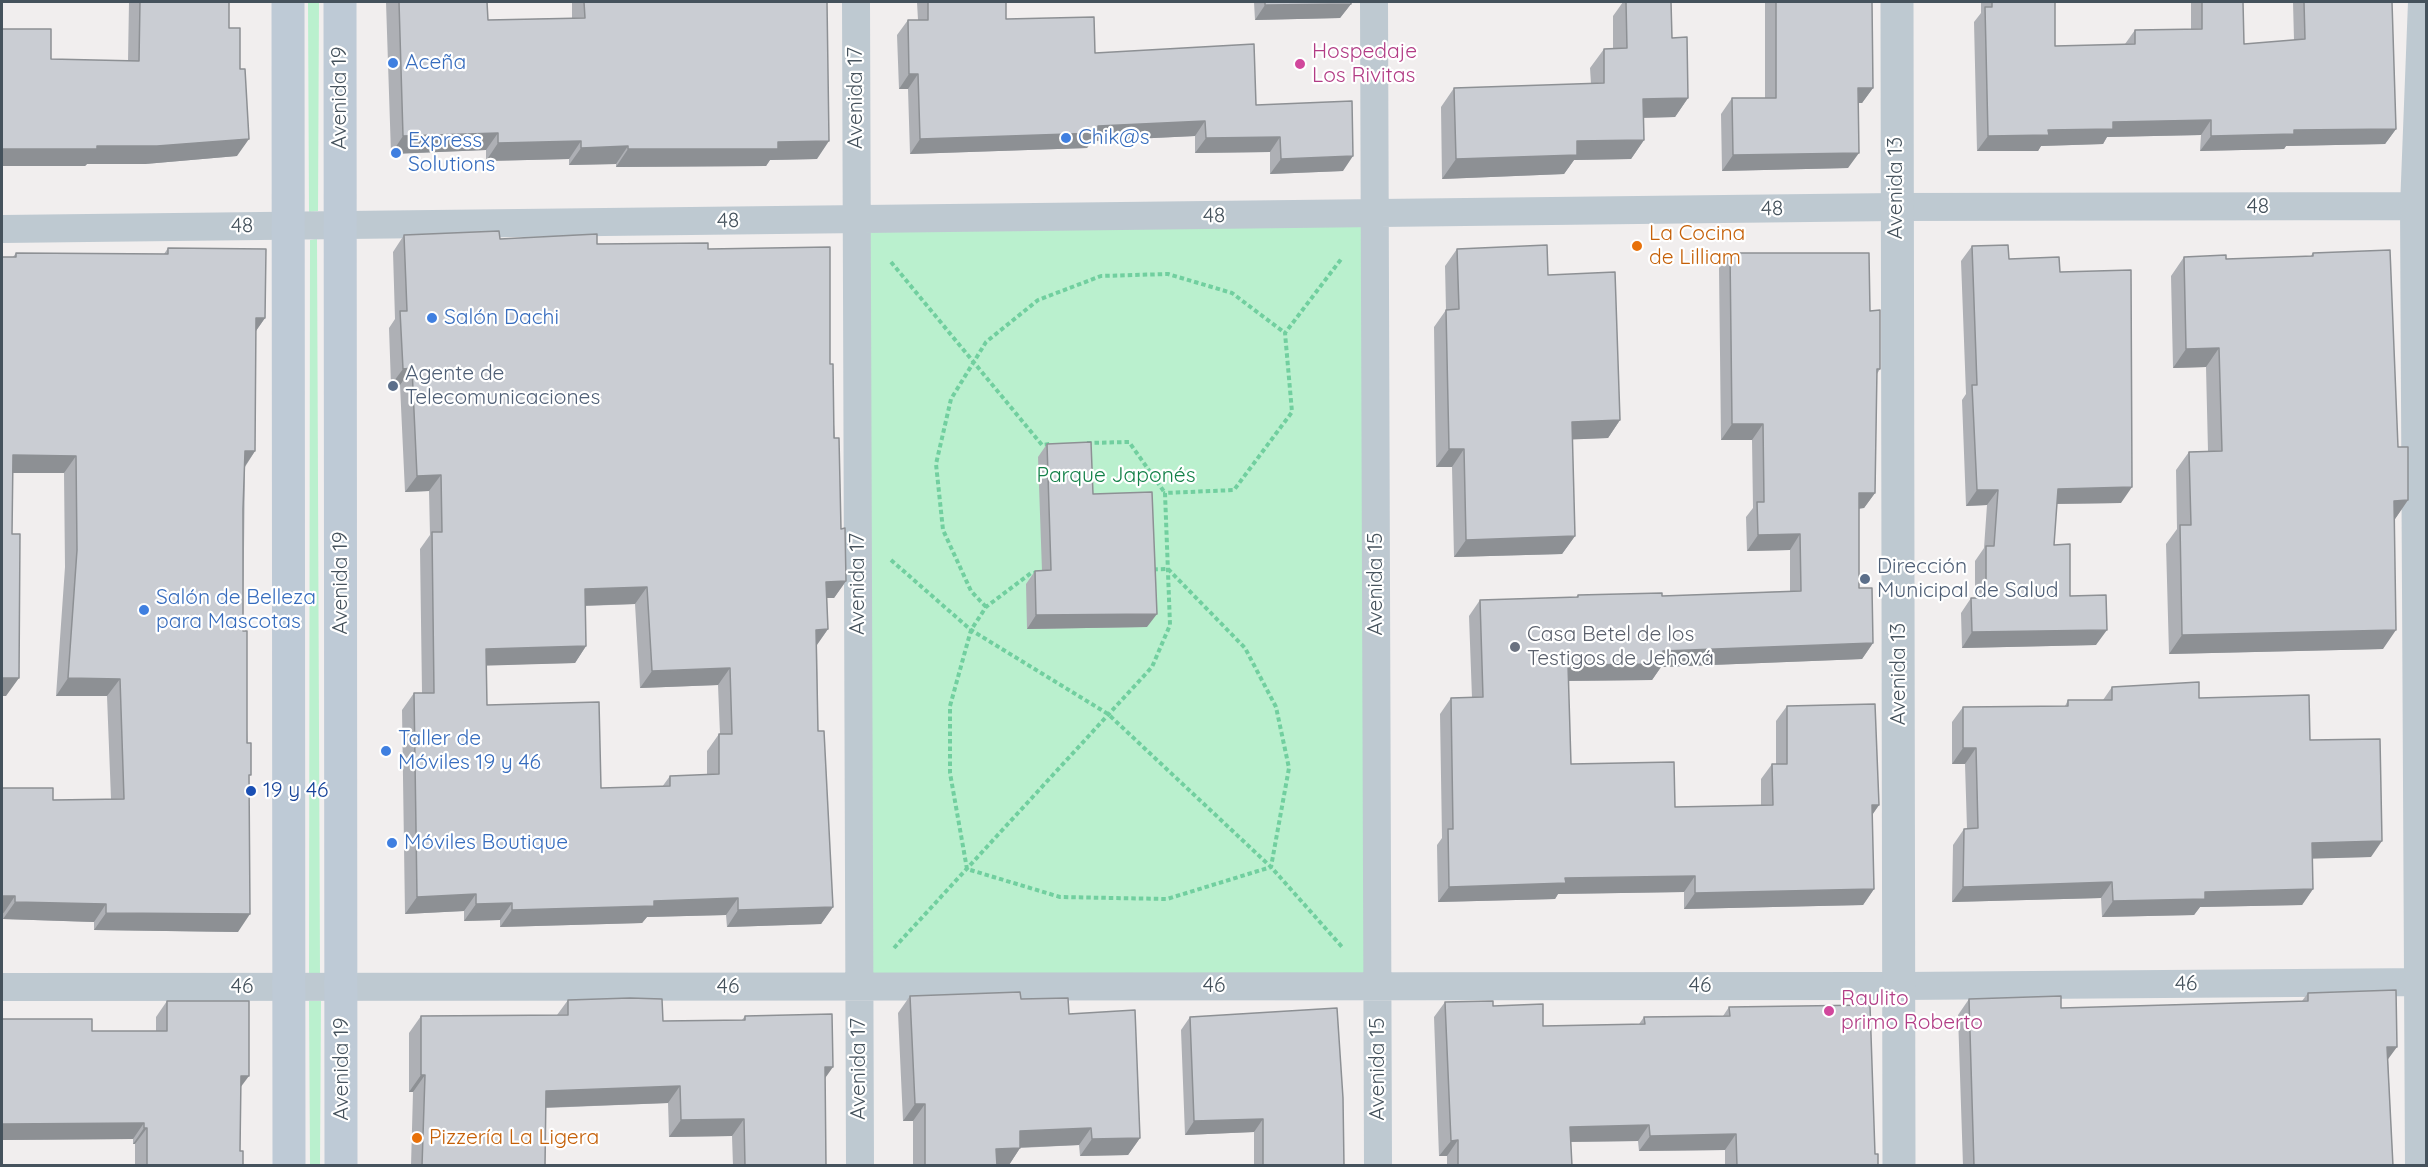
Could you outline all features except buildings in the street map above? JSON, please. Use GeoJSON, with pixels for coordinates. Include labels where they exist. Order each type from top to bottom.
{"type":"FeatureCollection","features":[{"type":"Feature","properties":{"kind":"main road"},"geometry":{"type":"LineString","coordinates":[[288,2],[289,1166]]}},
{"type":"Feature","properties":{"kind":"main road","name":"Avenida 19"},"geometry":{"type":"LineString","coordinates":[[340,2],[341,1166]]}},
{"type":"Feature","properties":{"kind":"street","name":"Avenida 17"},"geometry":{"type":"LineString","coordinates":[[855,2],[860,1166]]}},
{"type":"Feature","properties":{"kind":"street","name":"Avenida 15"},"geometry":{"type":"LineString","coordinates":[[1374,2],[1378,1166]]}},
{"type":"Feature","properties":{"kind":"street","name":"Avenida 13"},"geometry":{"type":"LineString","coordinates":[[1897,2],[1896,207],[1901,986],[1899,1166]]}},
{"type":"Feature","properties":{"kind":"street"},"geometry":{"type":"LineString","coordinates":[[2419,1166],[2423,982],[2420,206],[2422,2]]}},
{"type":"Feature","properties":{"kind":"street","name":"48"},"geometry":{"type":"LineString","coordinates":[[2,230],[1896,207],[2420,206]]}},
{"type":"Feature","properties":{"kind":"street","name":"46"},"geometry":{"type":"LineString","coordinates":[[2,987],[1901,986],[2423,982]]}},
{"type":"Feature","properties":{"kind":"path"},"geometry":{"type":"LineString","coordinates":[[1165,493],[1234,490],[1292,412],[1286,333],[1374,214]]}},
{"type":"Feature","properties":{"kind":"path"},"geometry":{"type":"LineString","coordinates":[[856,219],[1042,445],[1053,444]]}},
{"type":"Feature","properties":{"kind":"path"},"geometry":{"type":"LineString","coordinates":[[986,607],[971,591],[943,530],[936,464],[951,399],[986,342],[1038,300],[1101,276],[1168,274],[1232,293],[1286,333]]}},
{"type":"Feature","properties":{"kind":"path"},"geometry":{"type":"LineString","coordinates":[[859,987],[1152,667],[1170,625],[1165,493],[1129,442],[1086,443]]}},
{"type":"Feature","properties":{"kind":"path"},"geometry":{"type":"LineString","coordinates":[[857,531],[971,630],[1108,714],[1271,867],[1378,986]]}},
{"type":"Feature","properties":{"kind":"path"},"geometry":{"type":"LineString","coordinates":[[967,869],[950,773],[950,706],[971,630],[986,607],[1031,573],[1168,569],[1245,648],[1276,706],[1289,768],[1271,867]]}},
{"type":"Feature","properties":{"kind":"path"},"geometry":{"type":"LineString","coordinates":[[967,869],[1060,897],[1167,899],[1271,867]]}},
{"type":"Feature","properties":{"kind":"green space"},"geometry":{"type":"Polygon","coordinates":[[[308,2],[319,2],[318,211],[309,212],[308,2]]]}},
{"type":"Feature","properties":{"kind":"green space","name":"Parque Japonés"},"geometry":{"type":"Polygon","coordinates":[[[1374,214],[1378,986],[859,986],[857,219],[1374,214]]]}},
{"type":"Feature","properties":{"kind":"green space"},"geometry":{"type":"Polygon","coordinates":[[[317,239],[320,973],[309,973],[310,240],[317,239]]]}},
{"type":"Feature","properties":{"kind":"green space"},"geometry":{"type":"Polygon","coordinates":[[[309,1001],[321,1001],[320,1165],[310,1165],[309,1001]]]}},
{"type":"Feature","properties":{"kind":"place","name":"Aceña"},"geometry":{"type":"Point","coordinates":[393,63]}},
{"type":"Feature","properties":{"kind":"place","name":"Hospedaje Los Rivitas"},"geometry":{"type":"Point","coordinates":[1300,64]}},
{"type":"Feature","properties":{"kind":"place","name":"Chik@s"},"geometry":{"type":"Point","coordinates":[1066,138]}},
{"type":"Feature","properties":{"kind":"place","name":"Express Solutions"},"geometry":{"type":"Point","coordinates":[396,153]}},
{"type":"Feature","properties":{"kind":"place","name":"La Cocina de Lilliam"},"geometry":{"type":"Point","coordinates":[1637,246]}},
{"type":"Feature","properties":{"kind":"place","name":"Salón Dachi"},"geometry":{"type":"Point","coordinates":[432,318]}},
{"type":"Feature","properties":{"kind":"place","name":"Agente de Telecomunicaciones"},"geometry":{"type":"Point","coordinates":[393,386]}},
{"type":"Feature","properties":{"kind":"place","name":"Dirección Municipal de Salud"},"geometry":{"type":"Point","coordinates":[1865,579]}},
{"type":"Feature","properties":{"kind":"place","name":"Salón de Belleza para Mascotas"},"geometry":{"type":"Point","coordinates":[144,610]}},
{"type":"Feature","properties":{"kind":"place","name":"Casa Betel de los Testigos de Jehová"},"geometry":{"type":"Point","coordinates":[1515,647]}},
{"type":"Feature","properties":{"kind":"place","name":"Taller de Móviles 19 y 46"},"geometry":{"type":"Point","coordinates":[386,751]}},
{"type":"Feature","properties":{"kind":"place","name":"19 y 46"},"geometry":{"type":"Point","coordinates":[251,791]}},
{"type":"Feature","properties":{"kind":"place","name":"Móviles Boutique"},"geometry":{"type":"Point","coordinates":[392,843]}},
{"type":"Feature","properties":{"kind":"place","name":"Raulito primo Roberto"},"geometry":{"type":"Point","coordinates":[1829,1011]}},
{"type":"Feature","properties":{"kind":"place","name":"Pizzería La Ligera"},"geometry":{"type":"Point","coordinates":[417,1138]}}]}
